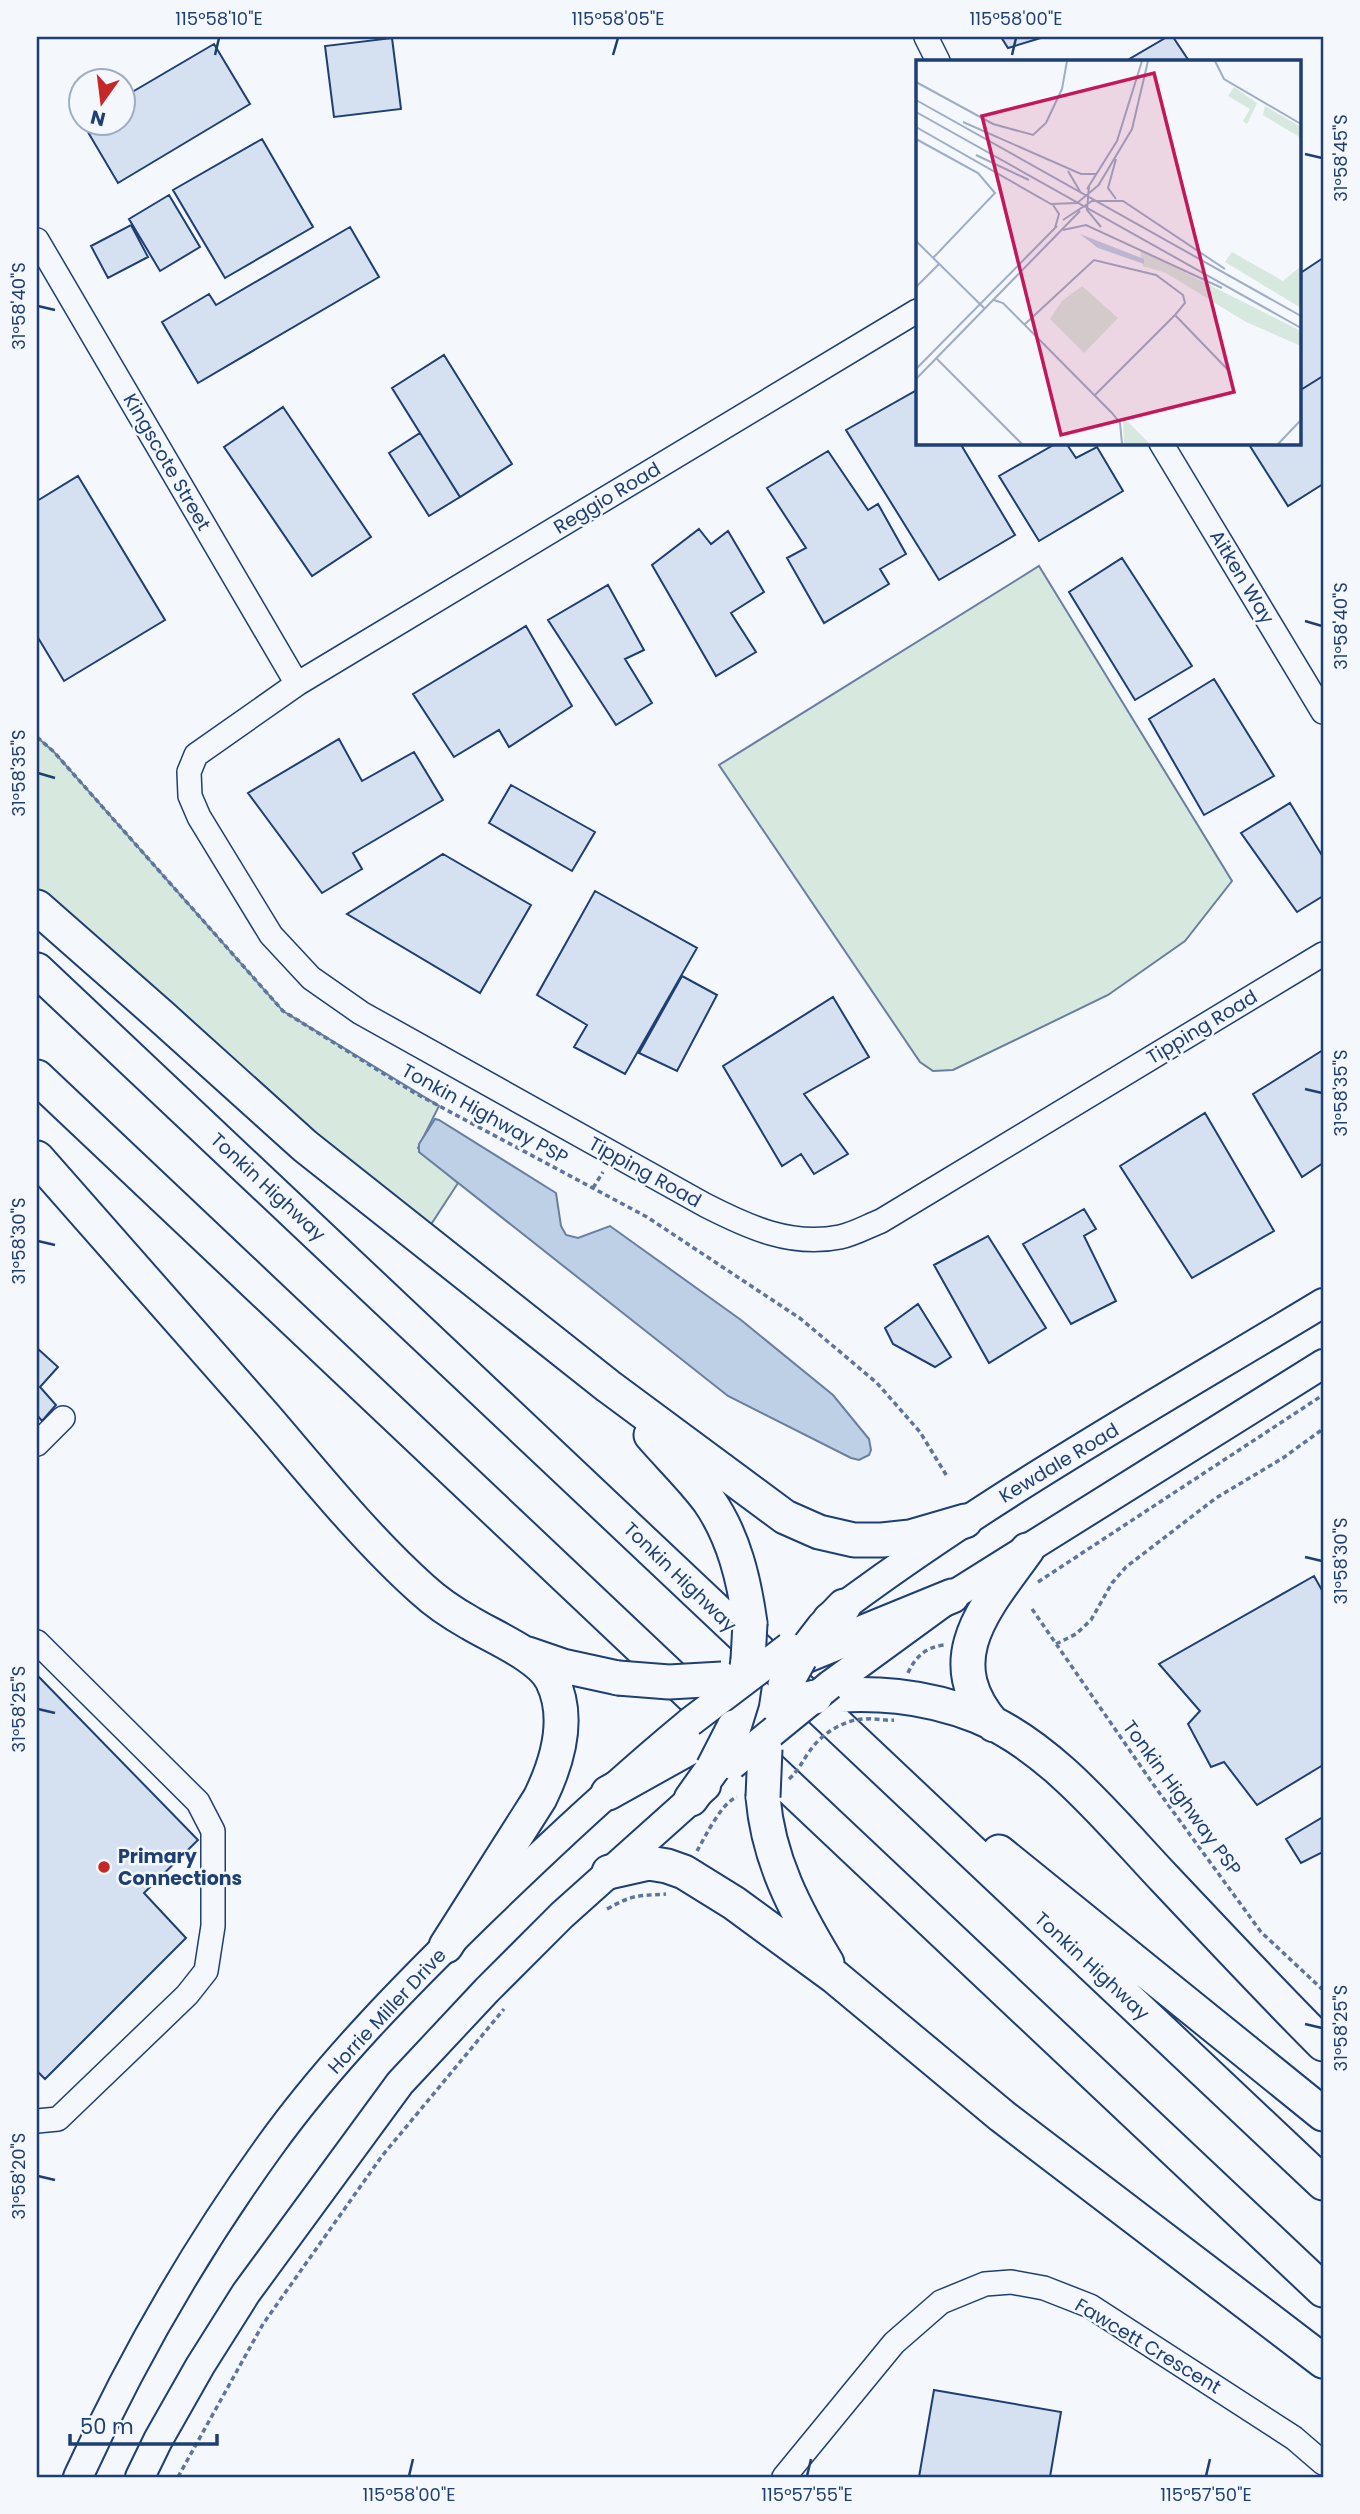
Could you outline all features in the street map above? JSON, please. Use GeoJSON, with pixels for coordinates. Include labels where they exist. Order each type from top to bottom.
{"type":"FeatureCollection","features":[{"type":"Feature","properties":{"kind":"highway"},"geometry":{"type":"LineString","coordinates":[[37,907],[305,1146],[608,1386],[775,1510],[819,1532],[854,1540],[910,1537],[965,1521]]}},
{"type":"Feature","properties":{"kind":"highway","name":"Tonkin Highway"},"geometry":{"type":"LineString","coordinates":[[37,970],[1323,2183]]}},
{"type":"Feature","properties":{"kind":"highway"},"geometry":{"type":"LineString","coordinates":[[37,1077],[1323,2290]]}},
{"type":"Feature","properties":{"kind":"highway"},"geometry":{"type":"LineString","coordinates":[[37,1158],[349,1514],[423,1590],[467,1622],[535,1662],[552,1680],[558,1703],[559,1750],[552,1772],[540,1798],[446,1946]]}},
{"type":"Feature","properties":{"kind":"highway"},"geometry":{"type":"LineString","coordinates":[[608,1386],[708,1500],[724,1529],[742,1578],[750,1623],[750,1675],[735,1723],[700,1756],[608,1793]]}},
{"type":"Feature","properties":{"kind":"highway"},"geometry":{"type":"LineString","coordinates":[[994,1725],[981,1711],[974,1695],[969,1672],[970,1646],[980,1616],[1027,1550]]}},
{"type":"Feature","properties":{"kind":"highway"},"geometry":{"type":"LineString","coordinates":[[513,1647],[563,1666],[618,1678],[696,1682],[750,1675],[809,1647],[952,1596]]}},
{"type":"Feature","properties":{"kind":"highway"},"geometry":{"type":"LineString","coordinates":[[835,1977],[789,1898],[753,1805],[765,1749],[785,1685],[809,1647],[844,1606]]}},
{"type":"Feature","properties":{"kind":"highway"},"geometry":{"type":"LineString","coordinates":[[735,1723],[773,1720],[816,1697],[855,1684],[947,1705],[994,1725],[1038,1752],[1077,1787],[1323,2044]]}},
{"type":"Feature","properties":{"kind":"highway"},"geometry":{"type":"LineString","coordinates":[[837,1726],[1058,1899],[1323,2115]]}},
{"type":"Feature","properties":{"kind":"highway"},"geometry":{"type":"LineString","coordinates":[[691,1799],[700,1756]]}},
{"type":"Feature","properties":{"kind":"highway"},"geometry":{"type":"LineString","coordinates":[[609,1872],[649,1863],[684,1872],[734,1903],[835,1977],[1002,2116],[1323,2361]]}},
{"type":"Feature","properties":{"kind":"main road","name":"Kewdale Road"},"geometry":{"type":"LineString","coordinates":[[844,1606],[965,1521],[1323,1303]]}},
{"type":"Feature","properties":{"kind":"main road"},"geometry":{"type":"LineString","coordinates":[[855,1684],[952,1596],[1323,1364]]}},
{"type":"Feature","properties":{"kind":"main road"},"geometry":{"type":"LineString","coordinates":[[700,1756],[750,1675]]}},
{"type":"Feature","properties":{"kind":"main road"},"geometry":{"type":"LineString","coordinates":[[700,1756],[773,1720]]}},
{"type":"Feature","properties":{"kind":"main road","name":"Horrie Miller Drive"},"geometry":{"type":"LineString","coordinates":[[78,2477],[107,2415],[190,2263],[270,2146],[361,2036],[446,1946],[559,1836],[608,1793]]}},
{"type":"Feature","properties":{"kind":"main road"},"geometry":{"type":"LineString","coordinates":[[140,2477],[200,2366],[246,2293],[400,2083],[562,1915],[691,1799]]}},
{"type":"Feature","properties":{"kind":"street"},"geometry":{"type":"LineString","coordinates":[[926,37],[938,60]]}},
{"type":"Feature","properties":{"kind":"street","name":"Kingscote Street"},"geometry":{"type":"LineString","coordinates":[[37,240],[297,684]]}},
{"type":"Feature","properties":{"kind":"street","name":"Reggio Road"},"geometry":{"type":"LineString","coordinates":[[297,684],[916,312]]}},
{"type":"Feature","properties":{"kind":"street","name":"Aitken Way"},"geometry":{"type":"LineString","coordinates":[[1162,444],[1323,712]]}},
{"type":"Feature","properties":{"kind":"street","name":"Tipping Road"},"geometry":{"type":"LineString","coordinates":[[297,684],[196,755],[189,772],[190,796],[199,817],[271,935],[312,978],[361,1013],[705,1205],[749,1227],[796,1240],[841,1237],[881,1221],[1323,954]]}},
{"type":"Feature","properties":{"kind":"street"},"geometry":{"type":"LineString","coordinates":[[37,1444],[63,1418]]}},
{"type":"Feature","properties":{"kind":"street"},"geometry":{"type":"LineString","coordinates":[[37,1642],[198,1802],[213,1831],[213,1926],[206,1971],[187,1995],[58,2119],[37,2121]]}},
{"type":"Feature","properties":{"kind":"street","name":"Fawcett Crescent"},"geometry":{"type":"LineString","coordinates":[[784,2477],[894,2343],[931,2310],[941,2302],[985,2284],[1012,2282],[1044,2288],[1090,2306],[1294,2438],[1323,2463]]}},
{"type":"Feature","properties":{"kind":"path","name":"Tonkin Highway PSP"},"geometry":{"type":"LineString","coordinates":[[37,737],[54,752],[283,1011],[413,1092],[647,1217],[801,1319],[877,1383],[920,1432],[948,1478]]}},
{"type":"Feature","properties":{"kind":"path"},"geometry":{"type":"LineString","coordinates":[[1031,1587],[1323,1395]]}},
{"type":"Feature","properties":{"kind":"path"},"geometry":{"type":"LineString","coordinates":[[1056,1644],[1076,1634],[1091,1620],[1112,1583],[1126,1567],[1216,1497],[1283,1458],[1323,1429]]}},
{"type":"Feature","properties":{"kind":"path","name":"Tonkin Highway PSP"},"geometry":{"type":"LineString","coordinates":[[1032,1609],[1153,1784],[1261,1932],[1323,1990]]}},
{"type":"Feature","properties":{"kind":"path"},"geometry":{"type":"LineString","coordinates":[[908,1671],[915,1658],[925,1651],[939,1645],[951,1645]]}},
{"type":"Feature","properties":{"kind":"path"},"geometry":{"type":"LineString","coordinates":[[780,1784],[796,1773],[809,1751],[841,1724],[865,1719],[894,1720]]}},
{"type":"Feature","properties":{"kind":"path"},"geometry":{"type":"LineString","coordinates":[[695,1853],[731,1799],[753,1805]]}},
{"type":"Feature","properties":{"kind":"path"},"geometry":{"type":"LineString","coordinates":[[600,1915],[626,1898],[642,1894],[668,1894],[673,1888]]}},
{"type":"Feature","properties":{"kind":"path"},"geometry":{"type":"LineString","coordinates":[[178,2477],[263,2325],[382,2156],[506,2007]]}},
{"type":"Feature","properties":{"kind":"shaded area"},"geometry":{"type":"Polygon","coordinates":[[[1039,566],[1232,881],[1185,941],[1108,995],[953,1070],[933,1071],[920,1062],[719,765],[1039,566]]]}},
{"type":"Feature","properties":{"kind":"shaded area"},"geometry":{"type":"Polygon","coordinates":[[[37,737],[54,752],[283,1011],[439,1106],[418,1148],[458,1183],[430,1226],[303,1129],[37,889],[37,737]]]}},
{"type":"Feature","properties":{"kind":"water"},"geometry":{"type":"Polygon","coordinates":[[[435,1119],[556,1193],[561,1226],[566,1235],[578,1238],[610,1226],[741,1320],[833,1395],[869,1439],[869,1455],[859,1460],[851,1458],[728,1396],[419,1152],[419,1144],[435,1119]]]}},
{"type":"Feature","properties":{"kind":"building"},"geometry":{"type":"Polygon","coordinates":[[[1001,37],[1044,37],[1008,48],[1001,37]]]}},
{"type":"Feature","properties":{"kind":"building"},"geometry":{"type":"Polygon","coordinates":[[[1167,37],[1173,37],[1188,60],[1128,60],[1167,37]]]}},
{"type":"Feature","properties":{"kind":"building"},"geometry":{"type":"Polygon","coordinates":[[[392,38],[401,109],[334,117],[325,46],[392,38]]]}},
{"type":"Feature","properties":{"kind":"building"},"geometry":{"type":"Polygon","coordinates":[[[214,44],[250,104],[118,183],[90,136],[136,136],[136,90],[214,44]]]}},
{"type":"Feature","properties":{"kind":"building"},"geometry":{"type":"Polygon","coordinates":[[[262,139],[313,227],[225,278],[173,190],[262,139]]]}},
{"type":"Feature","properties":{"kind":"building"},"geometry":{"type":"Polygon","coordinates":[[[169,195],[200,247],[160,271],[129,219],[169,195]]]}},
{"type":"Feature","properties":{"kind":"building"},"geometry":{"type":"Polygon","coordinates":[[[131,225],[148,257],[108,278],[91,246],[131,225]]]}},
{"type":"Feature","properties":{"kind":"building"},"geometry":{"type":"Polygon","coordinates":[[[350,227],[379,277],[198,383],[162,322],[209,294],[216,305],[350,227]]]}},
{"type":"Feature","properties":{"kind":"building"},"geometry":{"type":"Polygon","coordinates":[[[1323,258],[1323,376],[1300,390],[1300,273],[1323,258]]]}},
{"type":"Feature","properties":{"kind":"building"},"geometry":{"type":"Polygon","coordinates":[[[444,355],[512,464],[460,497],[392,388],[444,355]]]}},
{"type":"Feature","properties":{"kind":"building"},"geometry":{"type":"Polygon","coordinates":[[[1323,376],[1323,484],[1288,506],[1249,444],[1300,444],[1300,390],[1323,376]]]}},
{"type":"Feature","properties":{"kind":"building"},"geometry":{"type":"Polygon","coordinates":[[[916,391],[916,444],[961,444],[1015,535],[939,580],[846,430],[916,391]]]}},
{"type":"Feature","properties":{"kind":"building"},"geometry":{"type":"Polygon","coordinates":[[[283,407],[371,537],[312,576],[224,447],[283,407]]]}},
{"type":"Feature","properties":{"kind":"building"},"geometry":{"type":"Polygon","coordinates":[[[420,433],[460,497],[429,516],[389,453],[420,433]]]}},
{"type":"Feature","properties":{"kind":"building"},"geometry":{"type":"Polygon","coordinates":[[[1055,444],[1067,444],[1076,458],[1097,447],[1123,491],[1039,541],[999,476],[1055,444]]]}},
{"type":"Feature","properties":{"kind":"building"},"geometry":{"type":"Polygon","coordinates":[[[828,451],[868,510],[878,504],[906,554],[880,569],[889,584],[824,623],[787,558],[806,548],[767,488],[828,451]]]}},
{"type":"Feature","properties":{"kind":"building"},"geometry":{"type":"Polygon","coordinates":[[[78,476],[165,620],[64,681],[37,636],[37,501],[78,476]]]}},
{"type":"Feature","properties":{"kind":"building"},"geometry":{"type":"Polygon","coordinates":[[[699,529],[711,544],[728,531],[764,592],[731,613],[756,652],[716,676],[652,565],[699,529]]]}},
{"type":"Feature","properties":{"kind":"building"},"geometry":{"type":"Polygon","coordinates":[[[1122,558],[1192,666],[1135,700],[1069,592],[1122,558]]]}},
{"type":"Feature","properties":{"kind":"building"},"geometry":{"type":"Polygon","coordinates":[[[608,585],[644,650],[625,659],[652,703],[616,725],[548,620],[608,585]]]}},
{"type":"Feature","properties":{"kind":"building"},"geometry":{"type":"Polygon","coordinates":[[[526,626],[572,706],[509,747],[499,730],[454,757],[413,694],[526,626]]]}},
{"type":"Feature","properties":{"kind":"building"},"geometry":{"type":"Polygon","coordinates":[[[1214,679],[1274,776],[1204,815],[1149,719],[1214,679]]]}},
{"type":"Feature","properties":{"kind":"building"},"geometry":{"type":"Polygon","coordinates":[[[339,739],[362,781],[414,752],[443,800],[353,853],[362,869],[322,893],[248,793],[339,739]]]}},
{"type":"Feature","properties":{"kind":"building"},"geometry":{"type":"Polygon","coordinates":[[[511,785],[595,832],[572,871],[489,823],[511,785]]]}},
{"type":"Feature","properties":{"kind":"building"},"geometry":{"type":"Polygon","coordinates":[[[1290,803],[1323,857],[1323,896],[1297,912],[1241,833],[1290,803]]]}},
{"type":"Feature","properties":{"kind":"building"},"geometry":{"type":"Polygon","coordinates":[[[443,854],[531,905],[480,993],[347,914],[443,854]]]}},
{"type":"Feature","properties":{"kind":"building"},"geometry":{"type":"Polygon","coordinates":[[[595,891],[697,948],[625,1074],[574,1047],[587,1025],[537,995],[595,891]]]}},
{"type":"Feature","properties":{"kind":"building"},"geometry":{"type":"Polygon","coordinates":[[[682,976],[717,995],[677,1071],[639,1053],[682,976]]]}},
{"type":"Feature","properties":{"kind":"building"},"geometry":{"type":"Polygon","coordinates":[[[833,997],[869,1057],[804,1094],[848,1154],[814,1174],[801,1154],[782,1166],[723,1066],[833,997]]]}},
{"type":"Feature","properties":{"kind":"building"},"geometry":{"type":"Polygon","coordinates":[[[1323,1050],[1323,1163],[1302,1177],[1253,1094],[1323,1050]]]}},
{"type":"Feature","properties":{"kind":"building"},"geometry":{"type":"Polygon","coordinates":[[[1205,1113],[1274,1231],[1192,1278],[1120,1166],[1205,1113]]]}},
{"type":"Feature","properties":{"kind":"building"},"geometry":{"type":"Polygon","coordinates":[[[1084,1209],[1096,1229],[1084,1236],[1116,1301],[1071,1324],[1023,1244],[1084,1209]]]}},
{"type":"Feature","properties":{"kind":"building"},"geometry":{"type":"Polygon","coordinates":[[[988,1236],[1046,1328],[989,1363],[934,1265],[988,1236]]]}},
{"type":"Feature","properties":{"kind":"building"},"geometry":{"type":"Polygon","coordinates":[[[918,1304],[951,1357],[935,1367],[893,1344],[885,1328],[918,1304]]]}},
{"type":"Feature","properties":{"kind":"building"},"geometry":{"type":"Polygon","coordinates":[[[37,1348],[58,1367],[40,1387],[56,1405],[42,1421],[37,1415],[37,1348]]]}},
{"type":"Feature","properties":{"kind":"building"},"geometry":{"type":"Polygon","coordinates":[[[1314,1576],[1323,1592],[1323,1765],[1257,1805],[1224,1762],[1211,1767],[1188,1724],[1200,1711],[1159,1664],[1314,1576]]]}},
{"type":"Feature","properties":{"kind":"building","name":"Primary Connections"},"geometry":{"type":"Polygon","coordinates":[[[37,1675],[198,1840],[144,1893],[186,1938],[45,2079],[37,2071],[37,1675]]]}},
{"type":"Feature","properties":{"kind":"building"},"geometry":{"type":"Polygon","coordinates":[[[1323,1817],[1323,1852],[1301,1863],[1286,1839],[1323,1817]]]}},
{"type":"Feature","properties":{"kind":"building"},"geometry":{"type":"Polygon","coordinates":[[[934,2390],[1061,2412],[1050,2477],[919,2477],[934,2390]]]}},
{"type":"Feature","properties":{"kind":"place","name":"Primary Connections"},"geometry":{"type":"Point","coordinates":[104,1867]}}]}
